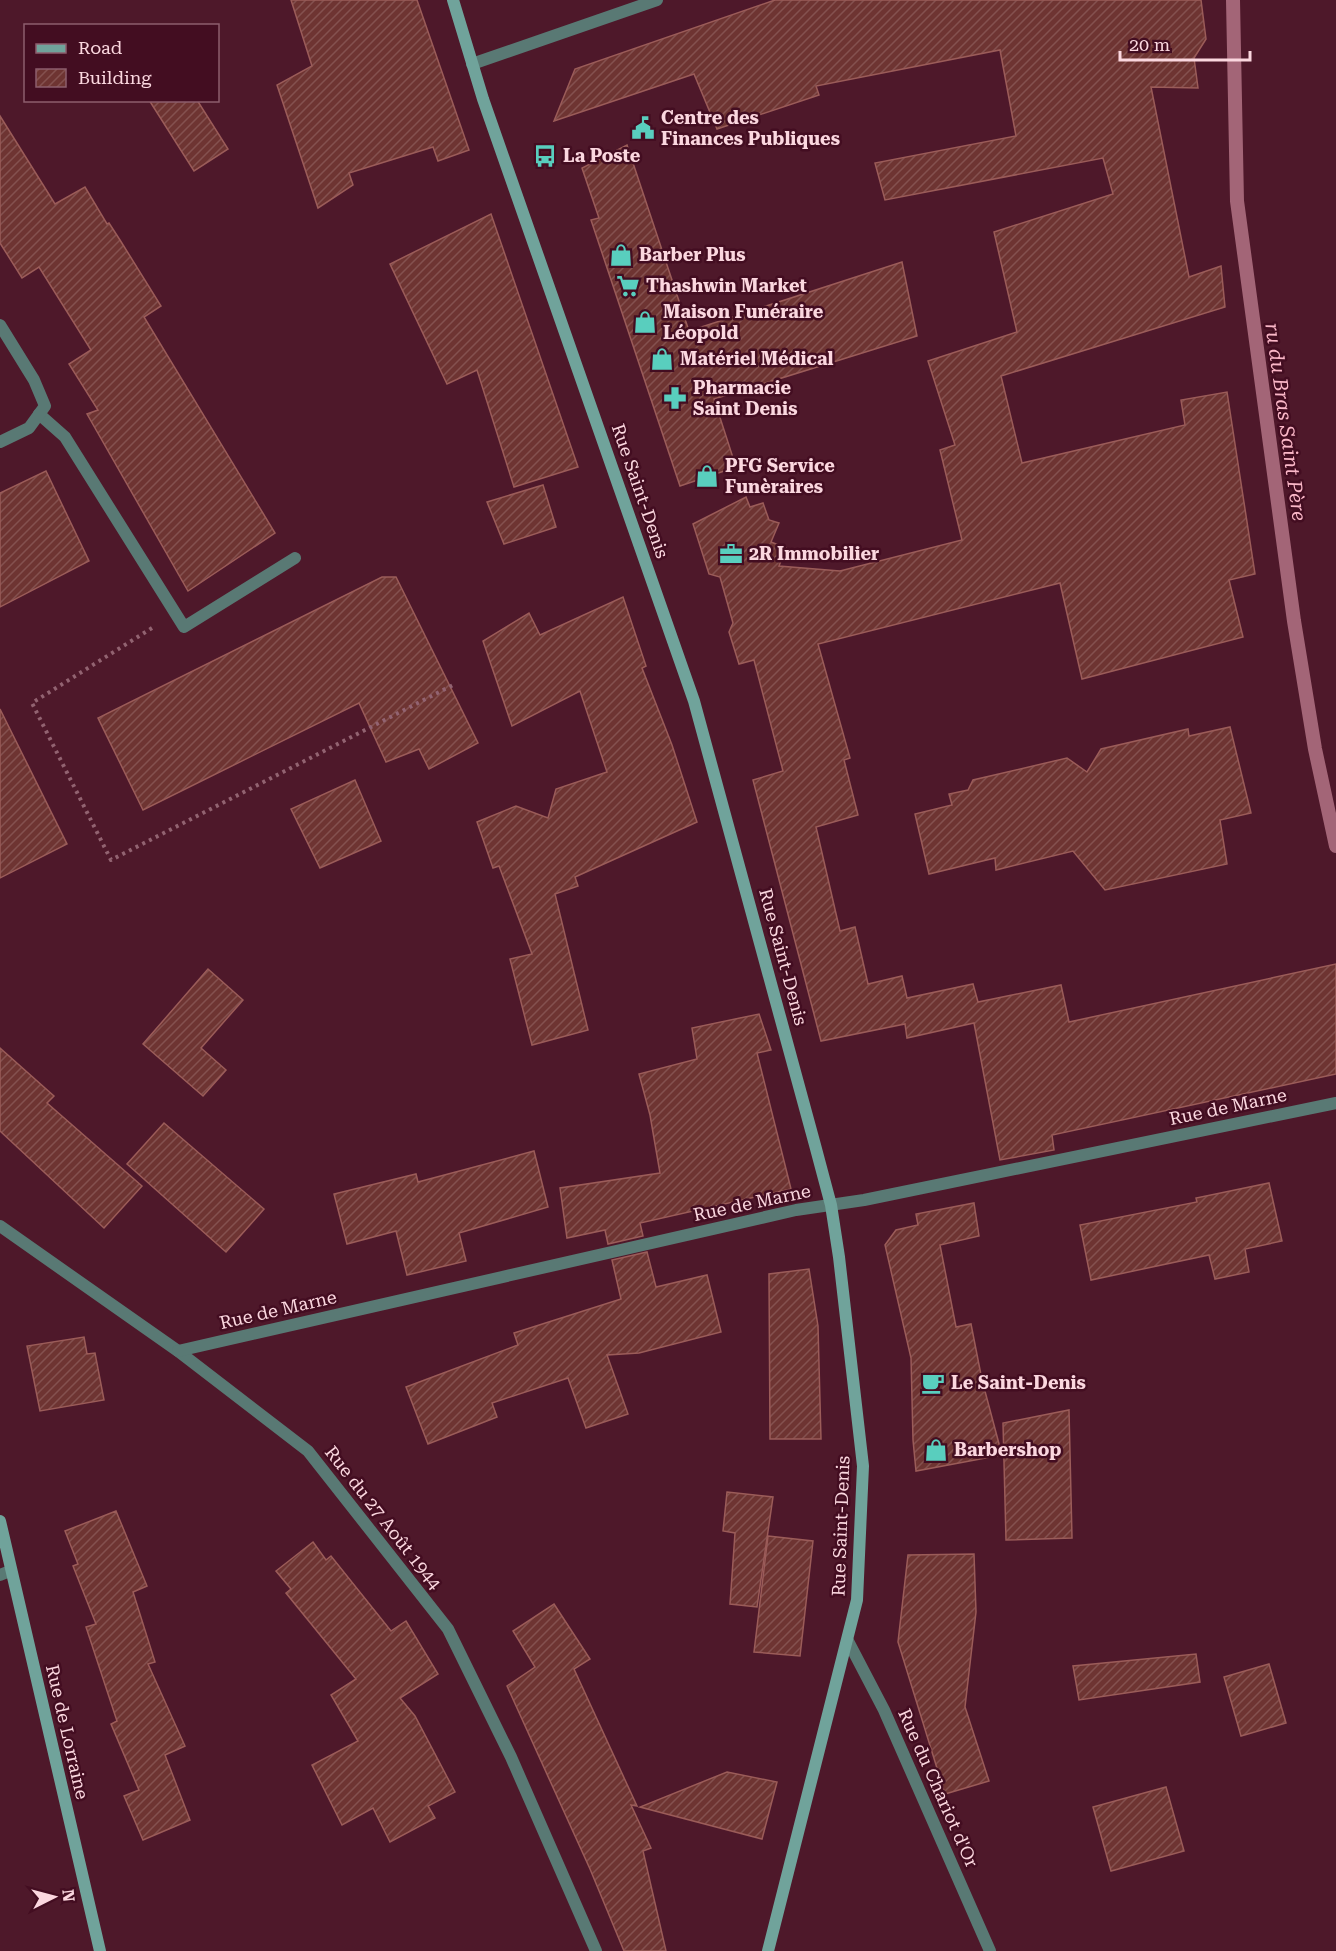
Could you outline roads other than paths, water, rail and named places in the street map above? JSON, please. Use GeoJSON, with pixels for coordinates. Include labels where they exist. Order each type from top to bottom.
{"type":"FeatureCollection","features":[{"type":"Feature","properties":{"kind":"main road","name":"Rue Saint-Denis"},"geometry":{"type":"LineString","coordinates":[[453,0],[472,64],[694,701],[831,1206],[863,1466],[858,1600],[768,1951]]}},
{"type":"Feature","properties":{"kind":"main road","name":"Rue de Lorraine"},"geometry":{"type":"LineString","coordinates":[[0,1521],[5,1573],[100,1951]]}},
{"type":"Feature","properties":{"kind":"street"},"geometry":{"type":"LineString","coordinates":[[472,64],[657,0]]}},
{"type":"Feature","properties":{"kind":"street"},"geometry":{"type":"LineString","coordinates":[[0,325],[34,380],[45,406],[28,428],[0,442]]}},
{"type":"Feature","properties":{"kind":"street"},"geometry":{"type":"LineString","coordinates":[[39,414],[65,437],[184,627],[295,558]]}},
{"type":"Feature","properties":{"kind":"street","name":"Rue de Marne"},"geometry":{"type":"LineString","coordinates":[[178,1351],[796,1210],[831,1206],[1336,1103]]}},
{"type":"Feature","properties":{"kind":"street","name":"Rue du 27 Août 1944"},"geometry":{"type":"LineString","coordinates":[[0,1226],[178,1351],[308,1451],[448,1629],[511,1757],[596,1951]]}},
{"type":"Feature","properties":{"kind":"street","name":"Rue du Chariot d'Or"},"geometry":{"type":"LineString","coordinates":[[849,1641],[884,1710],[990,1951]]}},
{"type":"Feature","properties":{"kind":"waterway","name":"ru du Bras Saint Père"},"geometry":{"type":"LineString","coordinates":[[1233,0],[1237,201],[1294,621],[1315,749],[1336,846]]}},
{"type":"Feature","properties":{"kind":"place","name":"Centre des Finances Publiques"},"geometry":{"type":"Point","coordinates":[643,128]}},
{"type":"Feature","properties":{"kind":"place","name":"La Poste"},"geometry":{"type":"Point","coordinates":[545,156]}},
{"type":"Feature","properties":{"kind":"place","name":"Barber Plus"},"geometry":{"type":"Point","coordinates":[621,255]}},
{"type":"Feature","properties":{"kind":"place","name":"Thashwin Market"},"geometry":{"type":"Point","coordinates":[628,286]}},
{"type":"Feature","properties":{"kind":"place","name":"Maison Funéraire Léopold"},"geometry":{"type":"Point","coordinates":[645,322]}},
{"type":"Feature","properties":{"kind":"place","name":"Matériel Médical"},"geometry":{"type":"Point","coordinates":[662,359]}},
{"type":"Feature","properties":{"kind":"place","name":"Pharmacie Saint Denis"},"geometry":{"type":"Point","coordinates":[675,398]}},
{"type":"Feature","properties":{"kind":"place","name":"PFG Service Funèraires"},"geometry":{"type":"Point","coordinates":[707,476]}},
{"type":"Feature","properties":{"kind":"place","name":"2R Immobilier"},"geometry":{"type":"Point","coordinates":[731,554]}},
{"type":"Feature","properties":{"kind":"place","name":"Le Saint-Denis"},"geometry":{"type":"Point","coordinates":[933,1383]}},
{"type":"Feature","properties":{"kind":"place","name":"Barbershop"},"geometry":{"type":"Point","coordinates":[936,1450]}}]}
